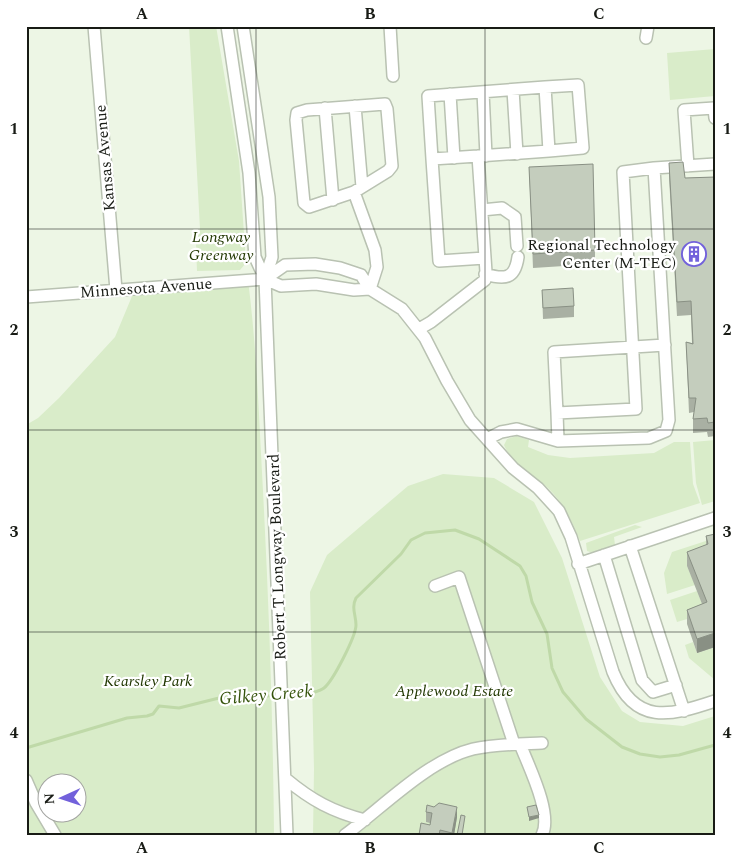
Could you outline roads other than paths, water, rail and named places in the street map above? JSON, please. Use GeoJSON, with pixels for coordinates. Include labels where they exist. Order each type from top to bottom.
{"type":"FeatureCollection","features":[{"type":"Feature","properties":{"kind":"street","name":"Kansas Avenue"},"geometry":{"type":"LineString","coordinates":[[94,26],[116,290]]}},
{"type":"Feature","properties":{"kind":"street","name":"Robert T Longway Boulevard"},"geometry":{"type":"LineString","coordinates":[[227,26],[247,157],[255,257],[265,279]]}},
{"type":"Feature","properties":{"kind":"street","name":"Robert T Longway Boulevard"},"geometry":{"type":"LineString","coordinates":[[243,26],[269,197],[272,257],[265,279],[283,695],[287,835]]}},
{"type":"Feature","properties":{"kind":"street"},"geometry":{"type":"LineString","coordinates":[[390,26],[393,76]]}},
{"type":"Feature","properties":{"kind":"street"},"geometry":{"type":"LineString","coordinates":[[432,159],[549,152],[583,148],[578,85],[428,96],[432,159],[439,261],[485,258]]}},
{"type":"Feature","properties":{"kind":"street"},"geometry":{"type":"LineString","coordinates":[[545,87],[549,152]]}},
{"type":"Feature","properties":{"kind":"street"},"geometry":{"type":"LineString","coordinates":[[513,90],[517,154]]}},
{"type":"Feature","properties":{"kind":"street"},"geometry":{"type":"LineString","coordinates":[[419,329],[485,280],[482,210],[483,92]]}},
{"type":"Feature","properties":{"kind":"street"},"geometry":{"type":"LineString","coordinates":[[450,94],[454,158]]}},
{"type":"Feature","properties":{"kind":"street"},"geometry":{"type":"LineString","coordinates":[[385,104],[392,166],[388,172],[358,189],[333,200],[308,207],[304,203],[296,120],[297,112],[325,108],[385,104]]}},
{"type":"Feature","properties":{"kind":"street"},"geometry":{"type":"LineString","coordinates":[[355,106],[358,189],[375,250],[376,266],[370,289]]}},
{"type":"Feature","properties":{"kind":"street"},"geometry":{"type":"LineString","coordinates":[[325,108],[333,200]]}},
{"type":"Feature","properties":{"kind":"street"},"geometry":{"type":"LineString","coordinates":[[688,166],[684,110],[714,108],[715,118]]}},
{"type":"Feature","properties":{"kind":"street"},"geometry":{"type":"LineString","coordinates":[[557,413],[636,409],[622,172],[715,164]]}},
{"type":"Feature","properties":{"kind":"street"},"geometry":{"type":"LineString","coordinates":[[487,439],[501,432],[517,430],[558,441],[650,438],[666,431],[669,420],[654,168]]}},
{"type":"Feature","properties":{"kind":"street"},"geometry":{"type":"LineString","coordinates":[[482,210],[502,208],[516,217],[518,251],[516,270],[512,275],[504,278],[486,274]]}},
{"type":"Feature","properties":{"kind":"street"},"geometry":{"type":"LineString","coordinates":[[265,279],[285,265],[329,266],[361,275],[370,289],[402,309],[419,329],[465,413],[487,439],[559,511],[571,537],[613,672],[623,692],[639,706],[658,714],[684,711],[715,701]]}},
{"type":"Feature","properties":{"kind":"street","name":"Minnesota Avenue"},"geometry":{"type":"LineString","coordinates":[[26,297],[265,279]]}},
{"type":"Feature","properties":{"kind":"street"},"geometry":{"type":"LineString","coordinates":[[265,279],[281,286],[316,284],[354,290],[370,289]]}},
{"type":"Feature","properties":{"kind":"street"},"geometry":{"type":"LineString","coordinates":[[558,441],[554,352],[665,345]]}},
{"type":"Feature","properties":{"kind":"street"},"geometry":{"type":"LineString","coordinates":[[578,564],[715,518]]}},
{"type":"Feature","properties":{"kind":"street"},"geometry":{"type":"LineString","coordinates":[[630,546],[684,711]]}},
{"type":"Feature","properties":{"kind":"street"},"geometry":{"type":"LineString","coordinates":[[604,555],[642,680],[653,692],[676,685]]}},
{"type":"Feature","properties":{"kind":"street"},"geometry":{"type":"LineString","coordinates":[[435,586],[459,577],[517,744],[542,804],[546,819],[542,835]]}},
{"type":"Feature","properties":{"kind":"street"},"geometry":{"type":"LineString","coordinates":[[345,835],[432,769],[453,757],[472,749],[542,743]]}},
{"type":"Feature","properties":{"kind":"street"},"geometry":{"type":"LineString","coordinates":[[286,779],[306,796],[324,807],[365,820]]}},
{"type":"Feature","properties":{"kind":"street"},"geometry":{"type":"LineString","coordinates":[[26,780],[36,803],[55,835]]}},
{"type":"Feature","properties":{"kind":"waterway","name":"Gilkey Creek"},"geometry":{"type":"LineString","coordinates":[[26,748],[127,718],[147,716],[153,714],[159,706],[179,708],[219,698],[309,694],[321,690],[333,677],[355,631],[354,608],[356,598],[401,554],[411,540],[425,533],[455,530],[479,539],[520,566],[526,576],[532,602],[547,634],[552,668],[563,692],[586,719],[622,747],[640,754],[660,757],[679,755],[715,745]]}},
{"type":"Feature","properties":{"kind":"place","name":"Regional Technology Center (M-TEC)"},"geometry":{"type":"Point","coordinates":[694,254]}},
{"type":"Feature","properties":{"kind":"park label","name":"Longway Greenway"},"geometry":{"type":"Point","coordinates":[221,246]}},
{"type":"Feature","properties":{"kind":"park label","name":"Kearsley Park"},"geometry":{"type":"Point","coordinates":[148,681]}},
{"type":"Feature","properties":{"kind":"park label","name":"Applewood Estate"},"geometry":{"type":"Point","coordinates":[454,691]}}]}
